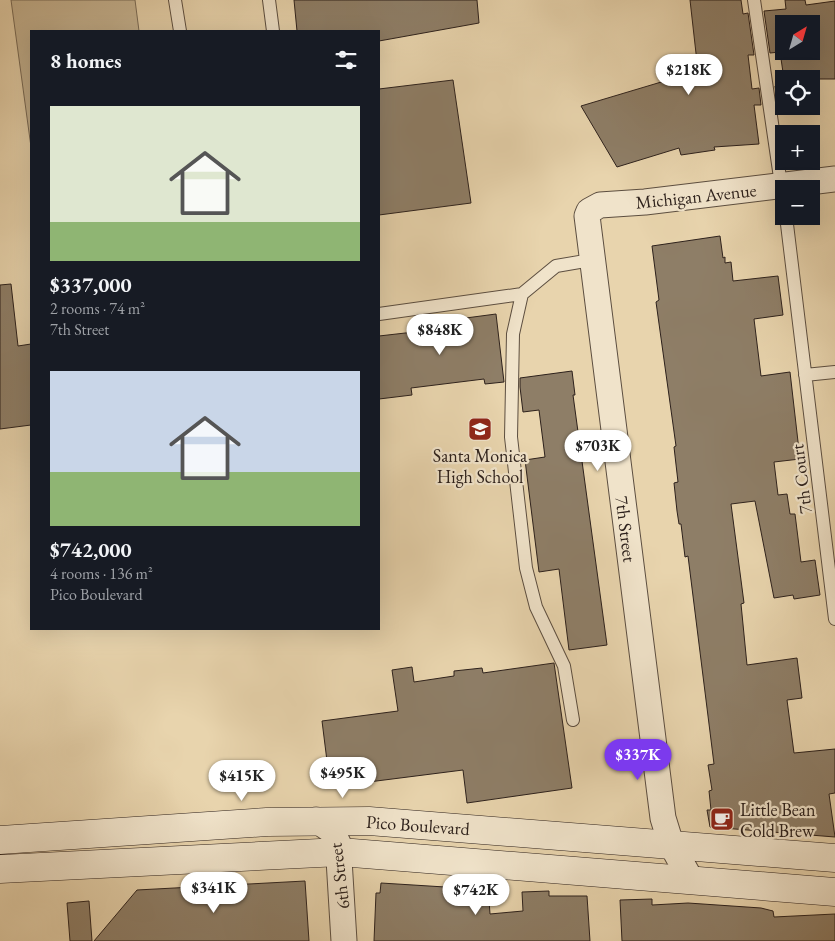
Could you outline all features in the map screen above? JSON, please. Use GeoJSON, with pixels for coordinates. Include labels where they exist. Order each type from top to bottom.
{"type":"FeatureCollection","features":[{"type":"Feature","properties":{"kind":"main road","name":"Pico Boulevard"},"geometry":{"type":"LineString","coordinates":[[0,840],[204,825],[316,820],[381,822],[835,858]]}},
{"type":"Feature","properties":{"kind":"main road","name":"Pico Boulevard"},"geometry":{"type":"LineString","coordinates":[[0,869],[340,852],[835,892]]}},
{"type":"Feature","properties":{"kind":"street","name":"Michigan Avenue"},"geometry":{"type":"LineString","coordinates":[[820,184],[835,179]]}},
{"type":"Feature","properties":{"kind":"street","name":"Michigan Avenue"},"geometry":{"type":"LineString","coordinates":[[589,211],[600,205],[775,196]]}},
{"type":"Feature","properties":{"kind":"street","name":"7th Street"},"geometry":{"type":"LineString","coordinates":[[589,211],[586,220],[663,818],[671,844],[691,880]]}},
{"type":"Feature","properties":{"kind":"street"},"geometry":{"type":"LineString","coordinates":[[642,842],[655,832],[663,818]]}},
{"type":"Feature","properties":{"kind":"street","name":"6th Street"},"geometry":{"type":"LineString","coordinates":[[316,820],[332,831],[340,852],[344,941]]}},
{"type":"Feature","properties":{"kind":"lane"},"geometry":{"type":"LineString","coordinates":[[176,0],[180,30]]}},
{"type":"Feature","properties":{"kind":"lane"},"geometry":{"type":"LineString","coordinates":[[269,0],[273,30]]}},
{"type":"Feature","properties":{"kind":"lane"},"geometry":{"type":"LineString","coordinates":[[754,0],[780,180]]}},
{"type":"Feature","properties":{"kind":"lane","name":"7th Court"},"geometry":{"type":"LineString","coordinates":[[787,225],[835,619]]}},
{"type":"Feature","properties":{"kind":"lane"},"geometry":{"type":"LineString","coordinates":[[380,314],[522,294],[556,266],[591,260]]}},
{"type":"Feature","properties":{"kind":"lane"},"geometry":{"type":"LineString","coordinates":[[522,294],[513,334],[511,436],[526,568],[536,607],[564,666],[573,720]]}},
{"type":"Feature","properties":{"kind":"lane"},"geometry":{"type":"LineString","coordinates":[[805,375],[835,372]]}},
{"type":"Feature","properties":{"kind":"shaded area"},"geometry":{"type":"Polygon","coordinates":[[[11,0],[135,0],[139,30],[30,30],[30,140],[11,0]]]}},
{"type":"Feature","properties":{"kind":"building"},"geometry":{"type":"Polygon","coordinates":[[[294,0],[477,0],[479,23],[380,41],[380,30],[297,30],[294,0]]]}},
{"type":"Feature","properties":{"kind":"building"},"geometry":{"type":"Polygon","coordinates":[[[690,0],[741,0],[743,14],[748,13],[754,55],[748,55],[752,89],[759,88],[761,105],[754,105],[759,144],[714,147],[715,150],[681,155],[679,148],[617,167],[581,106],[698,71],[690,0]]]}},
{"type":"Feature","properties":{"kind":"building"},"geometry":{"type":"Polygon","coordinates":[[[785,0],[805,0],[806,5],[835,1],[835,79],[820,79],[820,70],[783,70],[781,60],[820,60],[820,15],[775,15],[775,52],[770,53],[764,11],[786,9],[785,0]]]}},
{"type":"Feature","properties":{"kind":"building"},"geometry":{"type":"Polygon","coordinates":[[[453,80],[471,203],[380,215],[380,89],[453,80]]]}},
{"type":"Feature","properties":{"kind":"building"},"geometry":{"type":"Polygon","coordinates":[[[720,236],[725,263],[731,262],[733,281],[778,276],[783,315],[754,319],[761,376],[790,372],[800,459],[774,462],[778,495],[787,494],[790,514],[795,514],[801,562],[815,560],[820,595],[794,599],[793,595],[774,598],[755,501],[731,504],[744,603],[741,604],[747,665],[797,658],[802,698],[787,700],[794,753],[835,749],[835,793],[829,794],[835,837],[710,827],[707,810],[711,810],[709,791],[712,790],[708,765],[714,764],[688,556],[685,557],[681,524],[679,524],[677,511],[674,483],[678,482],[674,447],[676,446],[656,302],[659,300],[652,246],[720,236]]]}},
{"type":"Feature","properties":{"kind":"building"},"geometry":{"type":"Polygon","coordinates":[[[11,284],[18,346],[30,344],[30,425],[0,429],[0,285],[11,284]]]}},
{"type":"Feature","properties":{"kind":"building"},"geometry":{"type":"Polygon","coordinates":[[[496,314],[504,382],[485,384],[484,379],[411,388],[412,395],[380,399],[380,336],[414,332],[413,325],[496,314]]]}},
{"type":"Feature","properties":{"kind":"building"},"geometry":{"type":"Polygon","coordinates":[[[572,371],[575,395],[573,395],[607,645],[569,650],[559,569],[539,572],[525,460],[545,457],[539,410],[523,412],[520,378],[572,371]]]}},
{"type":"Feature","properties":{"kind":"building"},"geometry":{"type":"Polygon","coordinates":[[[554,663],[572,788],[467,803],[463,770],[337,786],[334,760],[327,761],[322,721],[398,711],[392,670],[412,667],[414,682],[454,676],[454,671],[482,668],[483,673],[554,663]]]}},
{"type":"Feature","properties":{"kind":"building"},"geometry":{"type":"Polygon","coordinates":[[[305,881],[309,941],[94,941],[137,890],[305,881]]]}},
{"type":"Feature","properties":{"kind":"building"},"geometry":{"type":"Polygon","coordinates":[[[381,883],[461,888],[488,886],[490,914],[523,911],[522,892],[549,891],[549,896],[587,896],[590,941],[374,941],[376,893],[380,893],[381,883]]]}},
{"type":"Feature","properties":{"kind":"building"},"geometry":{"type":"Polygon","coordinates":[[[652,899],[652,905],[688,903],[761,908],[773,911],[774,917],[835,914],[835,941],[622,941],[620,900],[652,899]]]}},
{"type":"Feature","properties":{"kind":"building"},"geometry":{"type":"Polygon","coordinates":[[[89,901],[92,941],[70,941],[67,903],[89,901]]]}},
{"type":"Feature","properties":{"kind":"place","name":"Santa Monica High School"},"geometry":{"type":"Point","coordinates":[480,429]}},
{"type":"Feature","properties":{"kind":"place","name":"Little Bean Cold Brew"},"geometry":{"type":"Point","coordinates":[722,819]}}]}
